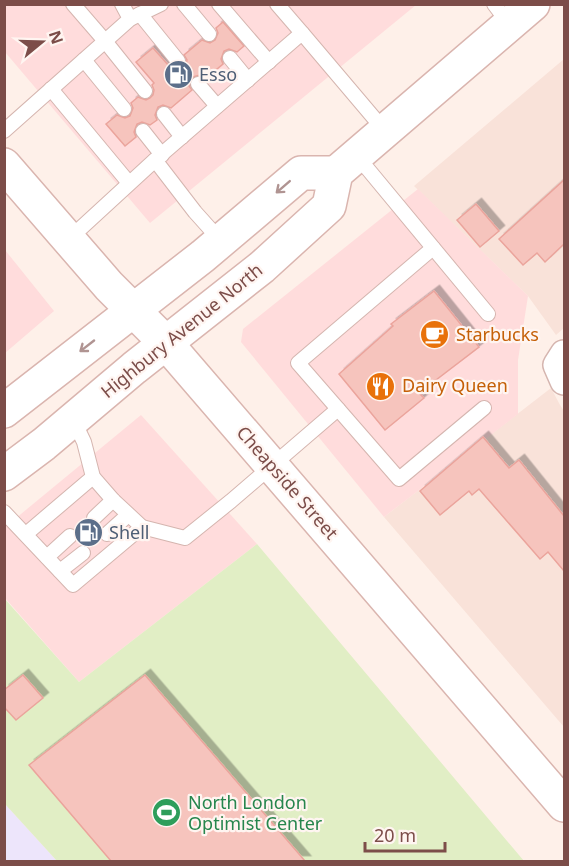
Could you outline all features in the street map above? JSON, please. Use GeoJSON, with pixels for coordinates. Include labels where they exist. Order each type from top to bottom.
{"type":"FeatureCollection","features":[{"type":"Feature","properties":{"kind":"main road"},"geometry":{"type":"LineString","coordinates":[[6,405],[221,241],[301,172],[347,164],[512,11]]}},
{"type":"Feature","properties":{"kind":"main road","name":"Highbury Avenue North"},"geometry":{"type":"LineString","coordinates":[[4,474],[262,267],[329,206],[347,164]]}},
{"type":"Feature","properties":{"kind":"main road","name":"Cheapside Street"},"geometry":{"type":"LineString","coordinates":[[6,170],[109,286],[166,343],[564,806]]}},
{"type":"Feature","properties":{"kind":"street"},"geometry":{"type":"LineString","coordinates":[[564,354],[557,365],[564,381]]}},
{"type":"Feature","properties":{"kind":"lane"},"geometry":{"type":"LineString","coordinates":[[73,4],[145,91]]}},
{"type":"Feature","properties":{"kind":"lane"},"geometry":{"type":"LineString","coordinates":[[122,4],[178,61]]}},
{"type":"Feature","properties":{"kind":"lane"},"geometry":{"type":"LineString","coordinates":[[4,131],[135,16],[161,4]]}},
{"type":"Feature","properties":{"kind":"lane"},"geometry":{"type":"LineString","coordinates":[[184,4],[209,34]]}},
{"type":"Feature","properties":{"kind":"lane"},"geometry":{"type":"LineString","coordinates":[[219,4],[269,62]]}},
{"type":"Feature","properties":{"kind":"lane"},"geometry":{"type":"LineString","coordinates":[[277,4],[385,131]]}},
{"type":"Feature","properties":{"kind":"lane"},"geometry":{"type":"LineString","coordinates":[[69,239],[129,183],[302,33]]}},
{"type":"Feature","properties":{"kind":"lane"},"geometry":{"type":"LineString","coordinates":[[230,58],[248,80]]}},
{"type":"Feature","properties":{"kind":"lane"},"geometry":{"type":"LineString","coordinates":[[84,60],[123,110]]}},
{"type":"Feature","properties":{"kind":"lane"},"geometry":{"type":"LineString","coordinates":[[198,84],[217,106]]}},
{"type":"Feature","properties":{"kind":"lane"},"geometry":{"type":"LineString","coordinates":[[51,89],[129,183]]}},
{"type":"Feature","properties":{"kind":"lane"},"geometry":{"type":"LineString","coordinates":[[164,114],[182,137]]}},
{"type":"Feature","properties":{"kind":"lane"},"geometry":{"type":"LineString","coordinates":[[143,131],[158,158],[195,212],[221,241]]}},
{"type":"Feature","properties":{"kind":"lane"},"geometry":{"type":"LineString","coordinates":[[347,164],[433,248],[488,314]]}},
{"type":"Feature","properties":{"kind":"lane"},"geometry":{"type":"LineString","coordinates":[[433,248],[298,363],[399,479],[484,408]]}},
{"type":"Feature","properties":{"kind":"lane"},"geometry":{"type":"LineString","coordinates":[[73,419],[84,442],[93,477],[113,500],[142,527],[185,538],[338,409]]}},
{"type":"Feature","properties":{"kind":"lane"},"geometry":{"type":"LineString","coordinates":[[26,534],[93,477]]}},
{"type":"Feature","properties":{"kind":"lane"},"geometry":{"type":"LineString","coordinates":[[94,518],[113,500]]}},
{"type":"Feature","properties":{"kind":"lane"},"geometry":{"type":"LineString","coordinates":[[4,512],[73,585],[142,527]]}},
{"type":"Feature","properties":{"kind":"lane"},"geometry":{"type":"LineString","coordinates":[[107,534],[128,515]]}},
{"type":"Feature","properties":{"kind":"lane"},"geometry":{"type":"LineString","coordinates":[[47,557],[70,536]]}},
{"type":"Feature","properties":{"kind":"lane"},"geometry":{"type":"LineString","coordinates":[[60,571],[83,553]]}},
{"type":"Feature","properties":{"kind":"shaded area"},"geometry":{"type":"Polygon","coordinates":[[[4,5],[416,5],[150,223],[5,52],[4,5]]]}},
{"type":"Feature","properties":{"kind":"shaded area"},"geometry":{"type":"Polygon","coordinates":[[[564,59],[564,328],[556,335],[528,296],[414,186],[564,59]]]}},
{"type":"Feature","properties":{"kind":"shaded area"},"geometry":{"type":"Polygon","coordinates":[[[418,189],[528,296],[518,360],[518,414],[384,517],[241,342],[243,329],[418,189]]]}},
{"type":"Feature","properties":{"kind":"shaded area"},"geometry":{"type":"Polygon","coordinates":[[[5,250],[54,311],[4,353],[5,250]]]}},
{"type":"Feature","properties":{"kind":"shaded area"},"geometry":{"type":"Polygon","coordinates":[[[551,388],[564,411],[564,727],[384,517],[551,388]]]}},
{"type":"Feature","properties":{"kind":"shaded area"},"geometry":{"type":"Polygon","coordinates":[[[141,415],[257,544],[79,682],[5,598],[4,528],[141,415]]]}},
{"type":"Feature","properties":{"kind":"shaded area"},"geometry":{"type":"Polygon","coordinates":[[[5,804],[57,861],[5,861],[5,804]]]}},
{"type":"Feature","properties":{"kind":"green space"},"geometry":{"type":"Polygon","coordinates":[[[257,544],[524,861],[57,861],[5,804],[4,598],[79,682],[257,544]]]}},
{"type":"Feature","properties":{"kind":"building","name":"Esso"},"geometry":{"type":"Polygon","coordinates":[[[223,22],[244,46],[237,52],[229,49],[224,51],[221,59],[223,64],[205,79],[200,75],[193,77],[189,82],[192,90],[171,108],[163,105],[158,107],[155,115],[157,120],[150,125],[142,122],[137,124],[134,132],[136,137],[125,146],[106,124],[117,115],[125,118],[130,116],[133,108],[131,103],[138,97],[146,100],[153,95],[152,85],[154,83],[136,62],[153,48],[170,67],[179,70],[186,65],[187,60],[184,55],[202,40],[210,43],[215,40],[218,33],[216,28],[223,22]]]}},
{"type":"Feature","properties":{"kind":"building"},"geometry":{"type":"Polygon","coordinates":[[[564,180],[564,244],[545,262],[537,253],[523,265],[499,239],[564,180]]]}},
{"type":"Feature","properties":{"kind":"building"},"geometry":{"type":"Polygon","coordinates":[[[476,204],[499,231],[480,247],[457,220],[476,204]]]}},
{"type":"Feature","properties":{"kind":"building"},"geometry":{"type":"Polygon","coordinates":[[[434,291],[479,347],[419,393],[424,398],[385,430],[339,374],[393,326],[391,324],[434,291]]]}},
{"type":"Feature","properties":{"kind":"building"},"geometry":{"type":"Polygon","coordinates":[[[483,437],[509,468],[519,460],[564,516],[564,571],[548,552],[540,559],[479,489],[472,495],[469,491],[440,515],[420,491],[483,437]]]}},
{"type":"Feature","properties":{"kind":"building"},"geometry":{"type":"Polygon","coordinates":[[[23,675],[43,698],[16,720],[4,707],[4,690],[23,675]]]}},
{"type":"Feature","properties":{"kind":"building","name":"North London Optimist Center"},"geometry":{"type":"Polygon","coordinates":[[[145,675],[305,861],[111,861],[29,765],[145,675]]]}},
{"type":"Feature","properties":{"kind":"place","name":"Esso"},"geometry":{"type":"Point","coordinates":[178,75]}},
{"type":"Feature","properties":{"kind":"place","name":"Starbucks"},"geometry":{"type":"Point","coordinates":[435,335]}},
{"type":"Feature","properties":{"kind":"place","name":"Dairy Queen"},"geometry":{"type":"Point","coordinates":[381,386]}},
{"type":"Feature","properties":{"kind":"place","name":"Shell"},"geometry":{"type":"Point","coordinates":[88,533]}},
{"type":"Feature","properties":{"kind":"place","name":"North London Optimist Center"},"geometry":{"type":"Point","coordinates":[167,813]}}]}
